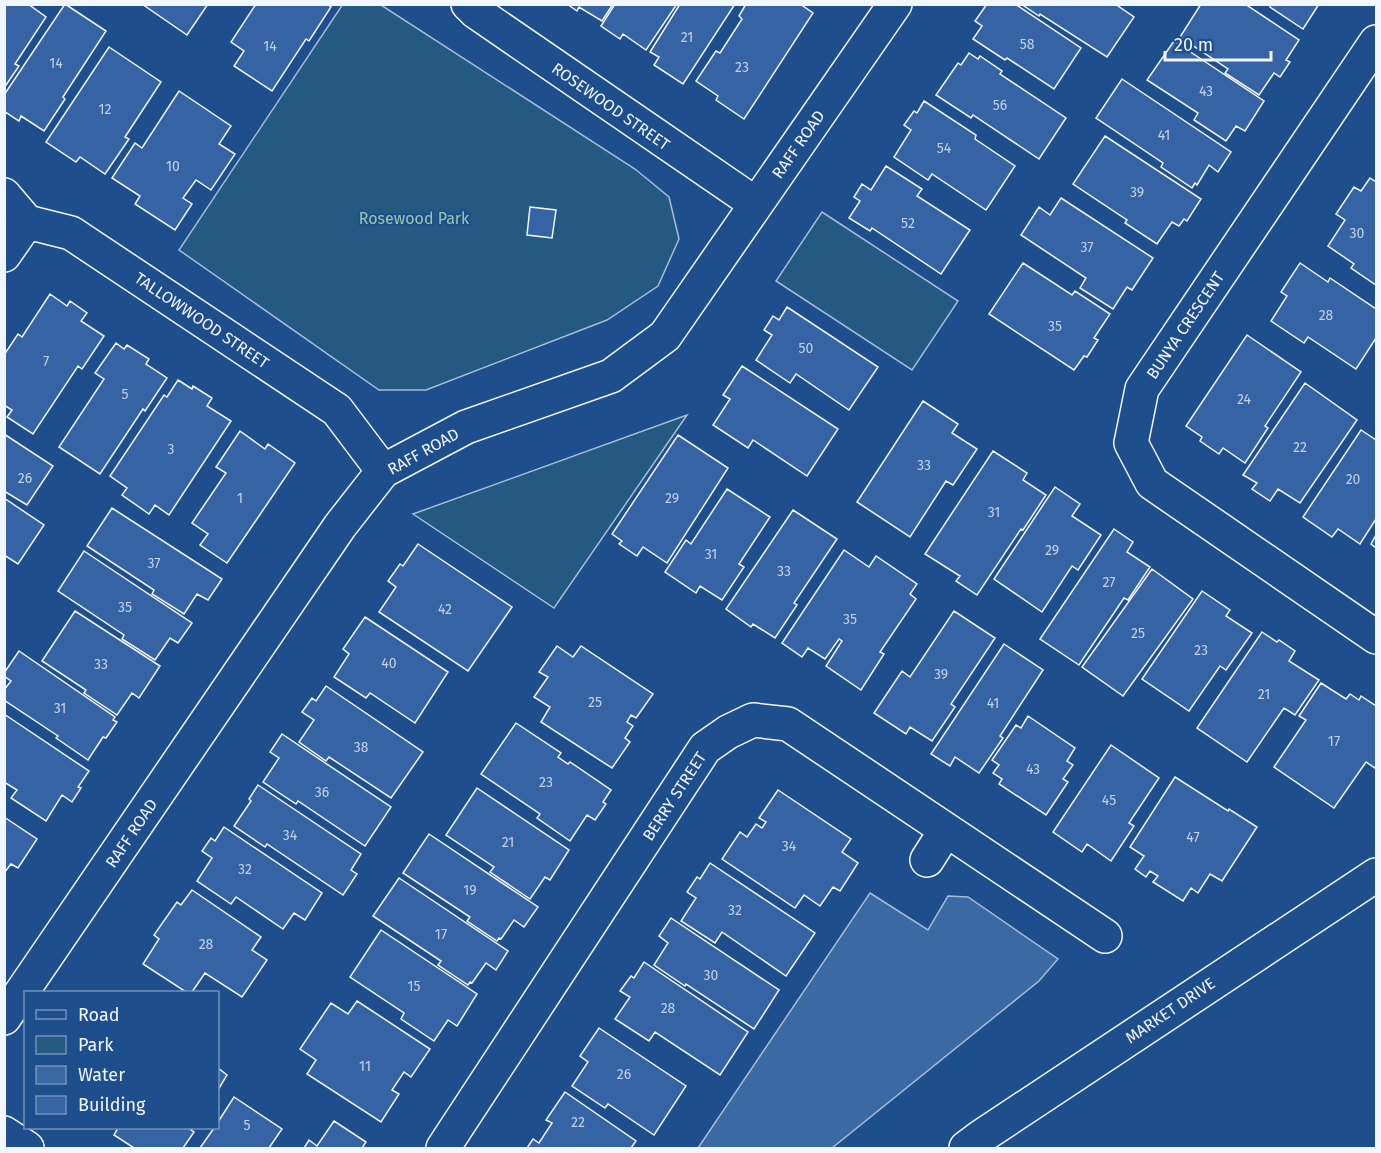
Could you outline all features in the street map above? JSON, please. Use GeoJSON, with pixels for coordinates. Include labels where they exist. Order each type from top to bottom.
{"type":"FeatureCollection","features":[{"type":"Feature","properties":{"kind":"street","name":"ROSEWOOD STREET"},"geometry":{"type":"LineString","coordinates":[[468,4],[476,12],[756,204]]}},
{"type":"Feature","properties":{"kind":"street","name":"RAFF ROAD"},"geometry":{"type":"LineString","coordinates":[[4,1018],[340,526],[383,471],[466,427],[611,376],[665,336],[895,4]]}},
{"type":"Feature","properties":{"kind":"street","name":"BUNYA CRESCENT"},"geometry":{"type":"LineString","coordinates":[[1377,42],[1142,389],[1131,443],[1152,483],[1377,637]]}},
{"type":"Feature","properties":{"kind":"street"},"geometry":{"type":"LineString","coordinates":[[4,195],[27,222],[4,255]]}},
{"type":"Feature","properties":{"kind":"street","name":"TALLOWWOOD STREET"},"geometry":{"type":"LineString","coordinates":[[27,222],[71,233],[337,410],[383,471]]}},
{"type":"Feature","properties":{"kind":"street","name":"BERRY STREET"},"geometry":{"type":"LineString","coordinates":[[443,1149],[705,748],[728,732],[753,720],[788,724],[1105,936]]}},
{"type":"Feature","properties":{"kind":"street"},"geometry":{"type":"LineString","coordinates":[[927,860],[945,830]]}},
{"type":"Feature","properties":{"kind":"street","name":"MARKET DRIVE"},"geometry":{"type":"LineString","coordinates":[[966,1149],[1377,875]]}},
{"type":"Feature","properties":{"kind":"street"},"geometry":{"type":"LineString","coordinates":[[4,1133],[27,1149]]}},
{"type":"Feature","properties":{"kind":"green space","name":"Rosewood Park"},"geometry":{"type":"Polygon","coordinates":[[[343,4],[381,5],[635,169],[669,197],[679,239],[658,286],[607,320],[426,390],[379,390],[179,250],[343,4]]]}},
{"type":"Feature","properties":{"kind":"green space"},"geometry":{"type":"Polygon","coordinates":[[[822,212],[958,301],[912,370],[776,281],[822,212]]]}},
{"type":"Feature","properties":{"kind":"green space"},"geometry":{"type":"Polygon","coordinates":[[[687,415],[554,608],[413,514],[687,415]]]}},
{"type":"Feature","properties":{"kind":"water"},"geometry":{"type":"Polygon","coordinates":[[[870,893],[928,930],[948,896],[968,897],[1058,959],[1039,981],[832,1148],[698,1148],[870,893]]]}},
{"type":"Feature","properties":{"kind":"building"},"geometry":{"type":"Polygon","coordinates":[[[4,4],[28,4],[46,17],[15,64],[19,66],[4,88],[4,4]]]}},
{"type":"Feature","properties":{"kind":"building"},"geometry":{"type":"Polygon","coordinates":[[[65,4],[106,31],[44,131],[21,116],[19,121],[4,111],[4,95],[65,4]]]}},
{"type":"Feature","properties":{"kind":"building"},"geometry":{"type":"Polygon","coordinates":[[[142,4],[208,4],[187,35],[142,4]]]}},
{"type":"Feature","properties":{"kind":"building"},"geometry":{"type":"Polygon","coordinates":[[[256,4],[327,4],[331,7],[309,41],[306,39],[272,91],[234,66],[244,51],[231,42],[256,4]]]}},
{"type":"Feature","properties":{"kind":"building"},"geometry":{"type":"Polygon","coordinates":[[[567,4],[613,4],[602,21],[579,7],[577,11],[567,4]]]}},
{"type":"Feature","properties":{"kind":"building"},"geometry":{"type":"Polygon","coordinates":[[[615,4],[677,4],[646,50],[623,34],[620,39],[601,26],[615,4]]]}},
{"type":"Feature","properties":{"kind":"building"},"geometry":{"type":"Polygon","coordinates":[[[680,4],[735,4],[683,84],[654,65],[659,57],[650,52],[680,4]]]}},
{"type":"Feature","properties":{"kind":"building"},"geometry":{"type":"Polygon","coordinates":[[[746,4],[800,4],[813,13],[744,119],[716,100],[718,96],[696,81],[716,51],[720,53],[742,19],[739,16],[746,4]]]}},
{"type":"Feature","properties":{"kind":"building"},"geometry":{"type":"Polygon","coordinates":[[[987,4],[1015,4],[1081,48],[1054,89],[973,39],[982,26],[975,21],[987,4]]]}},
{"type":"Feature","properties":{"kind":"building"},"geometry":{"type":"Polygon","coordinates":[[[1021,4],[1115,4],[1134,17],[1107,57],[1021,4]]]}},
{"type":"Feature","properties":{"kind":"building"},"geometry":{"type":"Polygon","coordinates":[[[1201,4],[1245,4],[1299,40],[1286,60],[1290,62],[1280,77],[1274,73],[1259,95],[1225,73],[1228,69],[1180,37],[1201,4]]]}},
{"type":"Feature","properties":{"kind":"building"},"geometry":{"type":"Polygon","coordinates":[[[1271,4],[1319,4],[1303,29],[1270,7],[1271,4]]]}},
{"type":"Feature","properties":{"kind":"building"},"geometry":{"type":"Polygon","coordinates":[[[1174,41],[1264,101],[1245,131],[1236,126],[1226,141],[1194,120],[1198,113],[1147,80],[1174,41]]]}},
{"type":"Feature","properties":{"kind":"building"},"geometry":{"type":"Polygon","coordinates":[[[109,47],[161,82],[125,137],[129,139],[105,174],[80,157],[76,162],[46,142],[109,47]]]}},
{"type":"Feature","properties":{"kind":"building"},"geometry":{"type":"Polygon","coordinates":[[[969,53],[978,59],[980,56],[1002,71],[1000,74],[1066,118],[1039,159],[973,115],[971,118],[936,95],[958,63],[961,65],[969,53]]]}},
{"type":"Feature","properties":{"kind":"building"},"geometry":{"type":"Polygon","coordinates":[[[1122,79],[1231,152],[1218,172],[1209,165],[1197,185],[1195,183],[1192,188],[1161,167],[1163,163],[1096,118],[1122,79]]]}},
{"type":"Feature","properties":{"kind":"building"},"geometry":{"type":"Polygon","coordinates":[[[179,91],[231,126],[219,144],[235,154],[211,190],[196,180],[183,198],[192,204],[175,230],[135,204],[140,196],[112,178],[135,143],[142,148],[179,91]]]}},
{"type":"Feature","properties":{"kind":"building"},"geometry":{"type":"Polygon","coordinates":[[[924,101],[976,135],[975,139],[1015,166],[986,210],[932,174],[928,180],[894,157],[911,130],[904,125],[914,111],[917,113],[924,101]]]}},
{"type":"Feature","properties":{"kind":"building"},"geometry":{"type":"Polygon","coordinates":[[[1105,136],[1201,199],[1187,221],[1184,219],[1179,226],[1172,222],[1157,244],[1125,223],[1127,220],[1073,184],[1105,136]]]}},
{"type":"Feature","properties":{"kind":"building"},"geometry":{"type":"Polygon","coordinates":[[[886,166],[922,189],[917,196],[970,230],[941,274],[872,228],[870,231],[849,218],[860,201],[854,197],[862,184],[871,190],[886,166]]]}},
{"type":"Feature","properties":{"kind":"building"},"geometry":{"type":"Polygon","coordinates":[[[1370,178],[1376,182],[1376,285],[1351,268],[1354,264],[1328,246],[1345,220],[1336,214],[1354,187],[1361,191],[1370,178]]]}},
{"type":"Feature","properties":{"kind":"building"},"geometry":{"type":"Polygon","coordinates":[[[1061,198],[1153,258],[1132,290],[1127,287],[1113,309],[1080,288],[1086,278],[1021,235],[1039,207],[1050,215],[1061,198]]]}},
{"type":"Feature","properties":{"kind":"building"},"geometry":{"type":"Polygon","coordinates":[[[530,207],[556,210],[552,238],[527,235],[530,207]]]}},
{"type":"Feature","properties":{"kind":"building"},"geometry":{"type":"Polygon","coordinates":[[[1023,263],[1072,295],[1075,291],[1110,314],[1094,338],[1098,340],[1087,357],[1084,356],[1074,370],[989,314],[1023,263]]]}},
{"type":"Feature","properties":{"kind":"building"},"geometry":{"type":"Polygon","coordinates":[[[1300,263],[1328,282],[1330,278],[1376,309],[1376,338],[1356,369],[1308,337],[1304,343],[1271,321],[1287,296],[1281,292],[1300,263]]]}},
{"type":"Feature","properties":{"kind":"building"},"geometry":{"type":"Polygon","coordinates":[[[50,294],[67,306],[70,301],[87,313],[81,321],[104,336],[82,369],[78,366],[33,434],[7,417],[12,410],[4,405],[4,355],[18,334],[22,337],[50,294]]]}},
{"type":"Feature","properties":{"kind":"building"},"geometry":{"type":"Polygon","coordinates":[[[787,307],[878,367],[849,410],[796,374],[790,383],[756,360],[772,335],[764,330],[773,316],[779,320],[787,307]]]}},
{"type":"Feature","properties":{"kind":"building"},"geometry":{"type":"Polygon","coordinates":[[[1247,335],[1301,372],[1265,426],[1268,428],[1245,463],[1223,448],[1219,454],[1200,441],[1202,437],[1186,426],[1247,335]]]}},
{"type":"Feature","properties":{"kind":"building"},"geometry":{"type":"Polygon","coordinates":[[[116,343],[124,349],[127,345],[149,359],[146,364],[167,378],[145,411],[143,409],[100,474],[59,447],[104,379],[95,373],[116,343]]]}},
{"type":"Feature","properties":{"kind":"building"},"geometry":{"type":"Polygon","coordinates":[[[742,366],[838,429],[807,476],[753,440],[748,448],[713,425],[730,399],[723,395],[742,366]]]}},
{"type":"Feature","properties":{"kind":"building"},"geometry":{"type":"Polygon","coordinates":[[[178,380],[212,398],[207,406],[231,421],[169,515],[155,505],[149,514],[122,495],[127,488],[110,476],[164,395],[167,397],[178,380]]]}},
{"type":"Feature","properties":{"kind":"building"},"geometry":{"type":"Polygon","coordinates":[[[1305,383],[1357,420],[1300,503],[1278,489],[1270,501],[1252,489],[1257,483],[1243,475],[1305,383]]]}},
{"type":"Feature","properties":{"kind":"building"},"geometry":{"type":"Polygon","coordinates":[[[923,401],[958,424],[952,433],[977,449],[953,485],[946,481],[910,537],[857,502],[923,401]]]}},
{"type":"Feature","properties":{"kind":"building"},"geometry":{"type":"Polygon","coordinates":[[[1361,430],[1376,440],[1376,519],[1360,544],[1338,529],[1332,537],[1303,517],[1361,430]]]}},
{"type":"Feature","properties":{"kind":"building"},"geometry":{"type":"Polygon","coordinates":[[[240,431],[265,449],[268,444],[295,463],[227,563],[200,545],[208,534],[192,523],[226,473],[216,467],[240,431]]]}},
{"type":"Feature","properties":{"kind":"building"},"geometry":{"type":"Polygon","coordinates":[[[4,434],[53,466],[27,505],[4,491],[4,434]]]}},
{"type":"Feature","properties":{"kind":"building"},"geometry":{"type":"Polygon","coordinates":[[[678,435],[728,468],[667,563],[643,547],[637,556],[619,544],[622,541],[612,534],[678,435]]]}},
{"type":"Feature","properties":{"kind":"building"},"geometry":{"type":"Polygon","coordinates":[[[993,451],[1027,473],[1023,480],[1046,495],[977,595],[956,581],[960,576],[925,554],[993,451]]]}},
{"type":"Feature","properties":{"kind":"building"},"geometry":{"type":"Polygon","coordinates":[[[1055,487],[1080,504],[1072,516],[1101,535],[1078,570],[1072,566],[1042,612],[994,579],[1055,487]]]}},
{"type":"Feature","properties":{"kind":"building"},"geometry":{"type":"Polygon","coordinates":[[[727,489],[770,517],[739,564],[744,567],[722,600],[700,586],[696,593],[665,572],[686,540],[691,544],[727,489]]]}},
{"type":"Feature","properties":{"kind":"building"},"geometry":{"type":"Polygon","coordinates":[[[4,498],[44,525],[18,564],[4,555],[4,498]]]}},
{"type":"Feature","properties":{"kind":"building"},"geometry":{"type":"Polygon","coordinates":[[[112,508],[222,579],[208,600],[197,594],[184,614],[152,594],[154,590],[87,546],[112,508]]]}},
{"type":"Feature","properties":{"kind":"building"},"geometry":{"type":"Polygon","coordinates":[[[793,510],[837,539],[794,603],[797,605],[775,638],[753,624],[751,627],[726,609],[793,510]]]}},
{"type":"Feature","properties":{"kind":"building"},"geometry":{"type":"Polygon","coordinates":[[[1114,529],[1133,542],[1127,552],[1150,567],[1128,600],[1124,598],[1079,665],[1040,639],[1114,529]]]}},
{"type":"Feature","properties":{"kind":"building"},"geometry":{"type":"Polygon","coordinates":[[[1376,535],[1376,548],[1371,544],[1376,535]]]}},
{"type":"Feature","properties":{"kind":"building"},"geometry":{"type":"Polygon","coordinates":[[[418,544],[512,607],[468,671],[379,612],[396,587],[388,581],[400,564],[403,566],[418,544]]]}},
{"type":"Feature","properties":{"kind":"building"},"geometry":{"type":"Polygon","coordinates":[[[844,550],[869,567],[876,556],[917,584],[910,594],[916,599],[880,652],[884,654],[861,690],[826,666],[842,641],[839,639],[825,659],[808,648],[802,657],[782,643],[844,550]]]}},
{"type":"Feature","properties":{"kind":"building"},"geometry":{"type":"Polygon","coordinates":[[[84,551],[192,623],[178,643],[170,638],[155,660],[122,639],[124,635],[58,591],[84,551]]]}},
{"type":"Feature","properties":{"kind":"building"},"geometry":{"type":"Polygon","coordinates":[[[1152,569],[1193,599],[1123,696],[1082,667],[1152,569]]]}},
{"type":"Feature","properties":{"kind":"building"},"geometry":{"type":"Polygon","coordinates":[[[1202,591],[1230,610],[1226,616],[1252,633],[1226,670],[1220,666],[1189,711],[1142,679],[1202,591]]]}},
{"type":"Feature","properties":{"kind":"building"},"geometry":{"type":"Polygon","coordinates":[[[75,611],[160,666],[139,698],[132,693],[117,715],[84,693],[86,690],[42,661],[75,611]]]}},
{"type":"Feature","properties":{"kind":"building"},"geometry":{"type":"Polygon","coordinates":[[[954,611],[995,638],[951,704],[955,707],[932,741],[910,727],[906,734],[874,713],[902,671],[910,677],[954,611]]]}},
{"type":"Feature","properties":{"kind":"building"},"geometry":{"type":"Polygon","coordinates":[[[365,617],[448,672],[415,723],[370,693],[366,698],[334,677],[349,654],[343,649],[365,617]]]}},
{"type":"Feature","properties":{"kind":"building"},"geometry":{"type":"Polygon","coordinates":[[[1262,632],[1295,651],[1289,661],[1319,680],[1295,715],[1284,708],[1247,762],[1197,728],[1262,632]]]}},
{"type":"Feature","properties":{"kind":"building"},"geometry":{"type":"Polygon","coordinates":[[[1004,644],[1043,670],[1000,736],[1003,738],[979,773],[955,757],[950,766],[931,754],[1004,644]]]}},
{"type":"Feature","properties":{"kind":"building"},"geometry":{"type":"Polygon","coordinates":[[[557,646],[573,657],[581,646],[653,694],[636,718],[631,715],[627,722],[633,726],[625,738],[630,742],[612,768],[541,722],[550,707],[534,697],[548,677],[539,672],[557,646]]]}},
{"type":"Feature","properties":{"kind":"building"},"geometry":{"type":"Polygon","coordinates":[[[19,651],[115,717],[113,720],[117,722],[106,738],[103,737],[88,760],[56,738],[58,736],[4,700],[4,690],[11,681],[4,676],[4,673],[19,651]]]}},
{"type":"Feature","properties":{"kind":"building"},"geometry":{"type":"Polygon","coordinates":[[[1321,683],[1346,699],[1350,694],[1359,700],[1361,696],[1376,706],[1375,768],[1366,762],[1334,808],[1274,767],[1306,720],[1299,716],[1321,683]]]}},
{"type":"Feature","properties":{"kind":"building"},"geometry":{"type":"Polygon","coordinates":[[[326,686],[423,752],[391,798],[329,757],[326,761],[299,742],[314,720],[302,712],[312,698],[316,701],[326,686]]]}},
{"type":"Feature","properties":{"kind":"building"},"geometry":{"type":"Polygon","coordinates":[[[4,714],[89,771],[78,787],[81,788],[72,802],[62,795],[46,821],[11,798],[17,790],[4,782],[4,714]]]}},
{"type":"Feature","properties":{"kind":"building"},"geometry":{"type":"Polygon","coordinates":[[[1028,716],[1075,748],[1067,761],[1073,765],[1063,779],[1068,782],[1046,815],[999,784],[1002,779],[993,773],[999,765],[992,760],[1016,725],[1021,728],[1028,716]]]}},
{"type":"Feature","properties":{"kind":"building"},"geometry":{"type":"Polygon","coordinates":[[[516,723],[561,753],[558,757],[568,764],[570,762],[611,790],[603,802],[606,804],[595,820],[587,815],[570,841],[537,818],[540,814],[481,774],[516,723]]]}},
{"type":"Feature","properties":{"kind":"building"},"geometry":{"type":"Polygon","coordinates":[[[282,734],[391,807],[365,846],[298,801],[296,804],[263,782],[279,758],[270,752],[282,734]]]}},
{"type":"Feature","properties":{"kind":"building"},"geometry":{"type":"Polygon","coordinates":[[[1111,745],[1159,778],[1129,823],[1134,826],[1111,861],[1087,844],[1082,852],[1053,832],[1111,745]]]}},
{"type":"Feature","properties":{"kind":"building"},"geometry":{"type":"Polygon","coordinates":[[[1175,777],[1257,827],[1222,881],[1210,874],[1198,893],[1191,888],[1183,901],[1153,882],[1158,876],[1150,871],[1146,877],[1135,869],[1144,856],[1130,847],[1175,777]]]}},
{"type":"Feature","properties":{"kind":"building"},"geometry":{"type":"Polygon","coordinates":[[[258,785],[361,854],[351,870],[357,874],[343,895],[267,844],[265,847],[234,826],[251,801],[249,799],[258,785]]]}},
{"type":"Feature","properties":{"kind":"building"},"geometry":{"type":"Polygon","coordinates":[[[477,788],[569,850],[550,880],[545,877],[530,899],[490,872],[494,867],[446,835],[477,788]]]}},
{"type":"Feature","properties":{"kind":"building"},"geometry":{"type":"Polygon","coordinates":[[[778,790],[851,839],[842,852],[858,863],[840,891],[833,887],[820,906],[804,895],[795,908],[722,859],[740,832],[747,837],[756,824],[762,828],[766,822],[759,818],[778,790]]]}},
{"type":"Feature","properties":{"kind":"building"},"geometry":{"type":"Polygon","coordinates":[[[4,817],[37,839],[18,868],[11,864],[4,873],[4,817]]]}},
{"type":"Feature","properties":{"kind":"building"},"geometry":{"type":"Polygon","coordinates":[[[224,827],[322,893],[305,920],[294,913],[283,929],[236,897],[231,904],[197,881],[212,858],[202,851],[211,838],[215,841],[224,827]]]}},
{"type":"Feature","properties":{"kind":"building"},"geometry":{"type":"Polygon","coordinates":[[[429,834],[538,907],[524,927],[514,920],[501,939],[497,941],[467,921],[470,917],[403,873],[429,834]]]}},
{"type":"Feature","properties":{"kind":"building"},"geometry":{"type":"Polygon","coordinates":[[[710,863],[815,933],[786,976],[722,932],[715,943],[681,921],[696,898],[687,892],[697,877],[700,879],[710,863]]]}},
{"type":"Feature","properties":{"kind":"building"},"geometry":{"type":"Polygon","coordinates":[[[399,878],[508,951],[496,970],[486,963],[472,983],[468,985],[438,965],[441,961],[373,916],[399,878]]]}},
{"type":"Feature","properties":{"kind":"building"},"geometry":{"type":"Polygon","coordinates":[[[192,890],[261,937],[252,950],[267,960],[242,997],[205,973],[193,991],[184,991],[143,964],[159,939],[154,935],[177,902],[181,905],[192,890]]]}},
{"type":"Feature","properties":{"kind":"building"},"geometry":{"type":"Polygon","coordinates":[[[671,918],[779,990],[754,1029],[654,965],[668,943],[659,936],[671,918]]]}},
{"type":"Feature","properties":{"kind":"building"},"geometry":{"type":"Polygon","coordinates":[[[381,930],[477,994],[457,1026],[448,1020],[434,1041],[401,1019],[404,1013],[350,977],[381,930]]]}},
{"type":"Feature","properties":{"kind":"building"},"geometry":{"type":"Polygon","coordinates":[[[644,962],[748,1032],[720,1075],[655,1032],[649,1041],[615,1019],[630,997],[620,991],[631,976],[634,978],[644,962]]]}},
{"type":"Feature","properties":{"kind":"building"},"geometry":{"type":"Polygon","coordinates":[[[357,1001],[430,1049],[411,1077],[404,1072],[392,1090],[399,1094],[381,1122],[307,1074],[316,1060],[300,1049],[331,1003],[348,1014],[357,1001]]]}},
{"type":"Feature","properties":{"kind":"building"},"geometry":{"type":"Polygon","coordinates":[[[599,1028],[686,1086],[654,1135],[608,1104],[605,1108],[572,1086],[588,1062],[580,1056],[599,1028]]]}},
{"type":"Feature","properties":{"kind":"building"},"geometry":{"type":"Polygon","coordinates":[[[219,1069],[227,1075],[219,1088],[219,1069]]]}},
{"type":"Feature","properties":{"kind":"building"},"geometry":{"type":"Polygon","coordinates":[[[565,1092],[636,1141],[631,1148],[527,1148],[533,1139],[539,1143],[552,1123],[546,1120],[565,1092]]]}},
{"type":"Feature","properties":{"kind":"building"},"geometry":{"type":"Polygon","coordinates":[[[234,1097],[282,1129],[269,1148],[200,1148],[213,1129],[219,1129],[219,1120],[234,1097]]]}},
{"type":"Feature","properties":{"kind":"building"},"geometry":{"type":"Polygon","coordinates":[[[334,1121],[366,1142],[362,1148],[304,1148],[309,1140],[317,1146],[334,1121]]]}},
{"type":"Feature","properties":{"kind":"building"},"geometry":{"type":"Polygon","coordinates":[[[117,1129],[192,1129],[194,1132],[183,1148],[134,1148],[114,1135],[117,1129]]]}}]}
